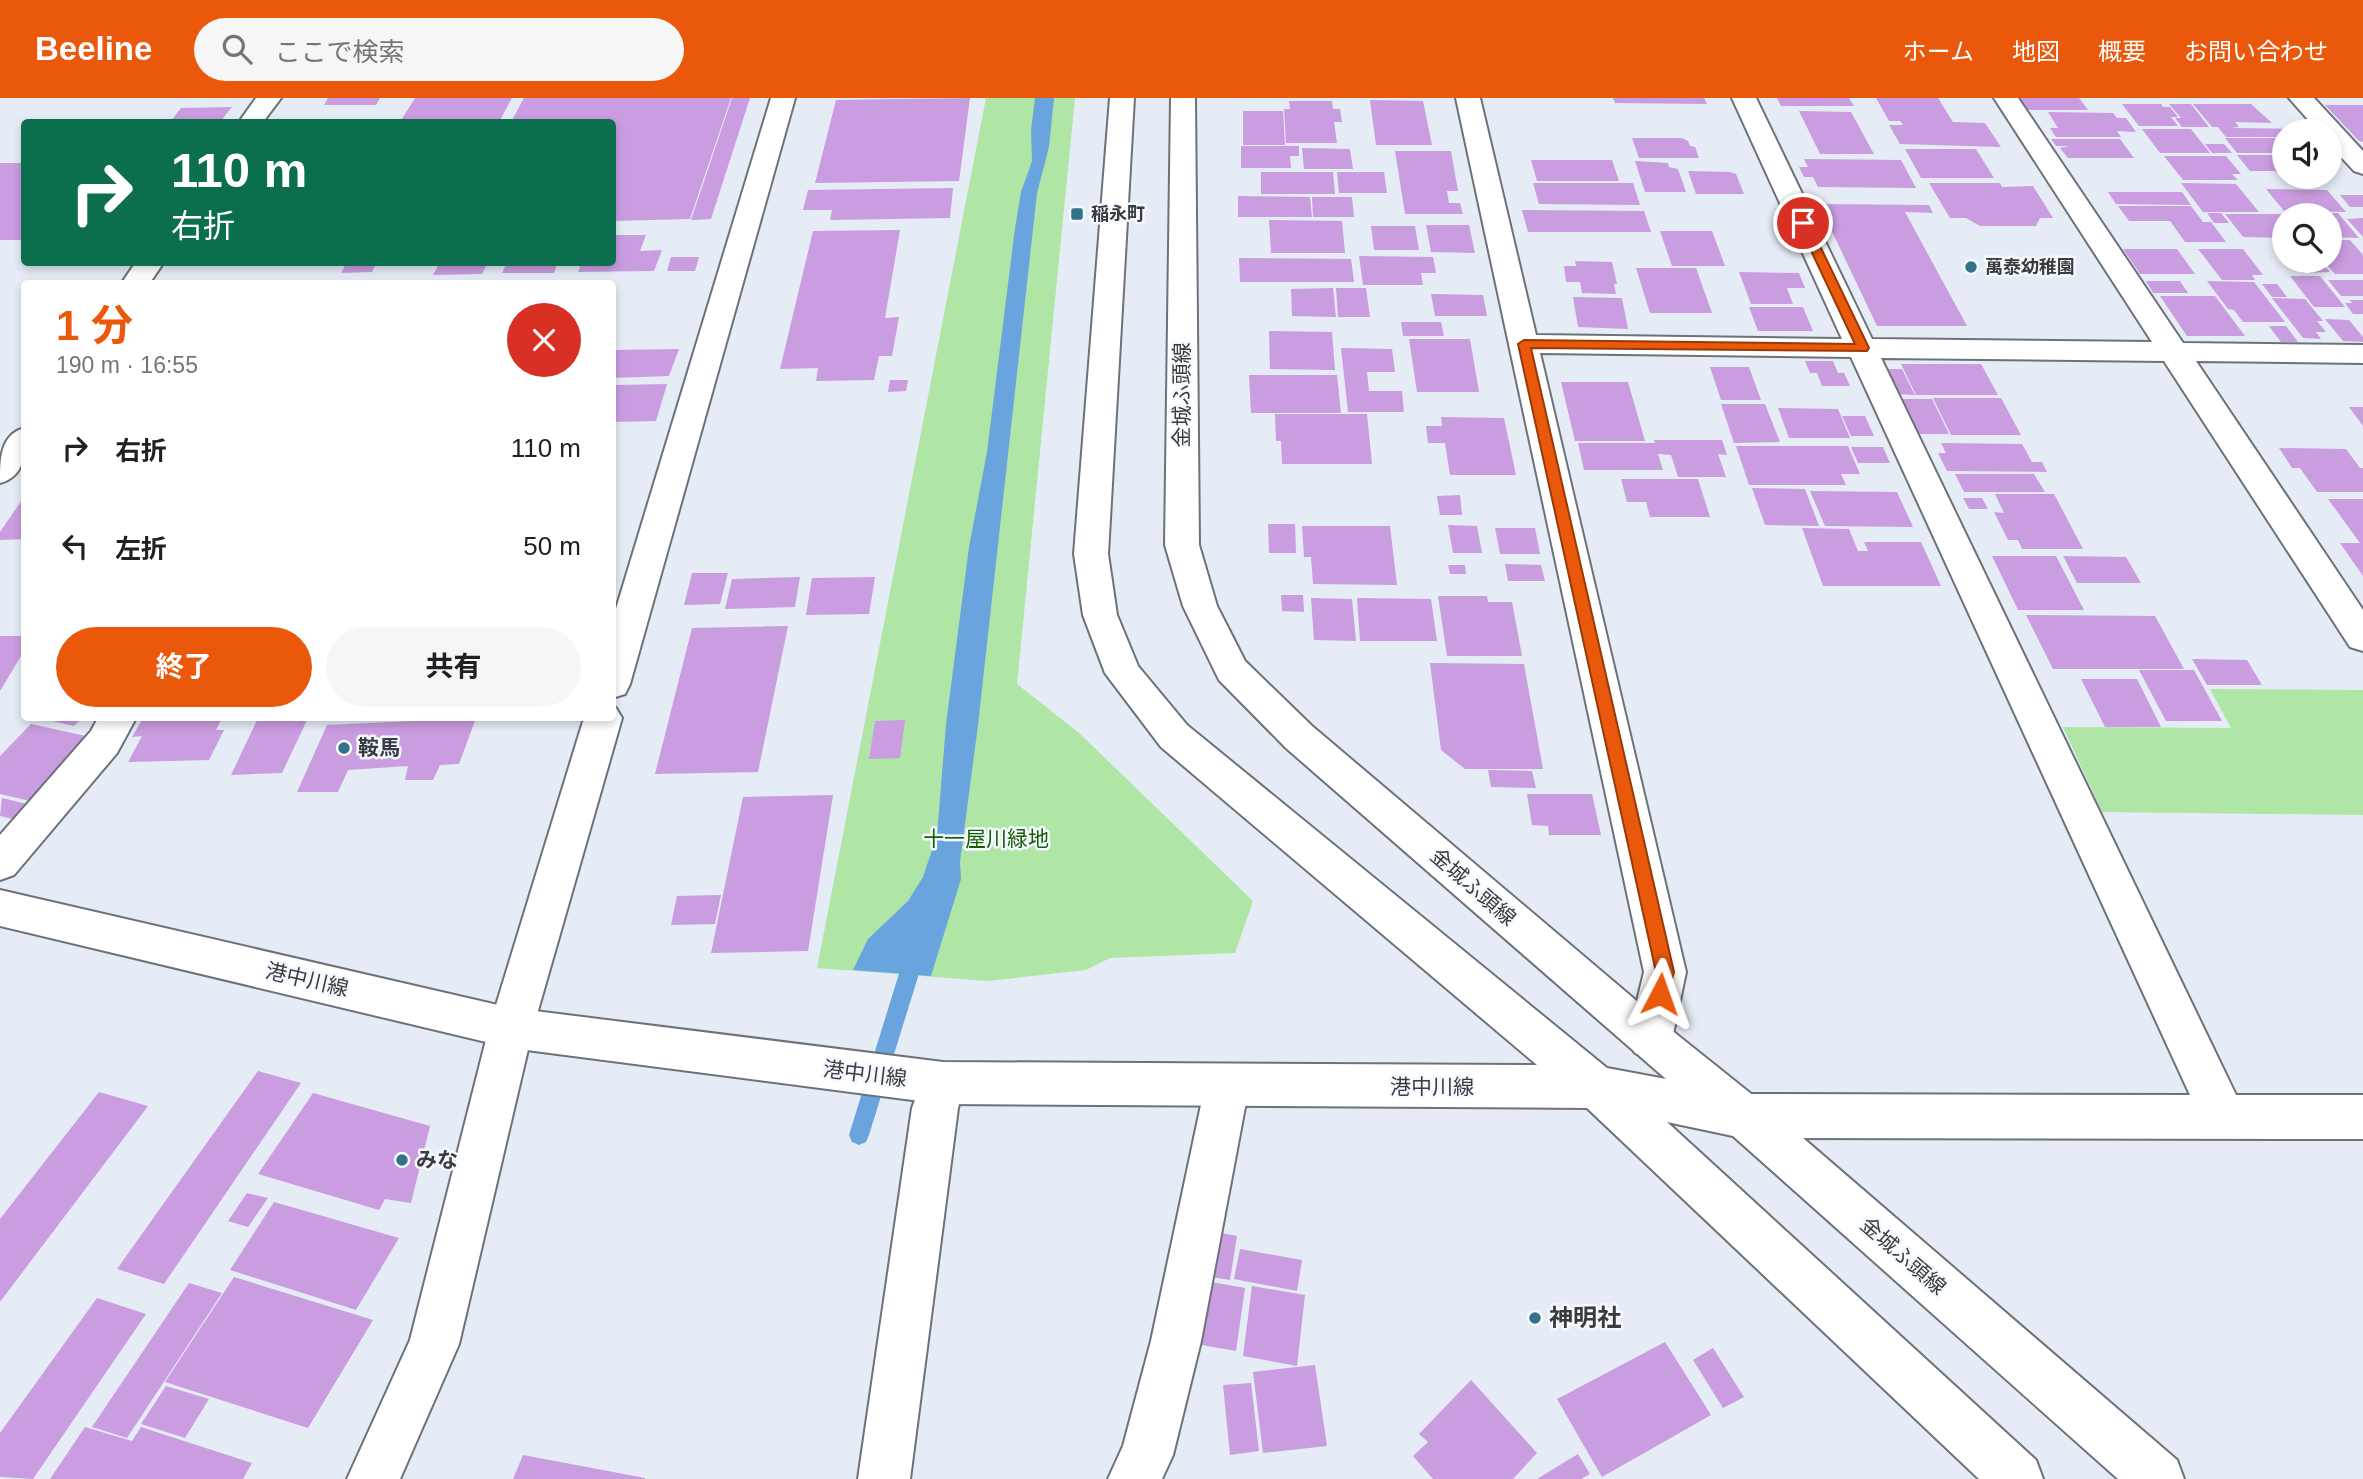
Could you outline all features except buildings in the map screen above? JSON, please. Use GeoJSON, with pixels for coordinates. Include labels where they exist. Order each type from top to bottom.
{"type":"FeatureCollection","features":[{"type":"Feature","properties":{"kind":"street"},"geometry":{"type":"LineString","coordinates":[[253,119],[268,98]]}},
{"type":"Feature","properties":{"kind":"street"},"geometry":{"type":"LineString","coordinates":[[616,670],[783,98]]}},
{"type":"Feature","properties":{"kind":"street"},"geometry":{"type":"LineString","coordinates":[[1122,98],[1091,554],[1100,615],[1123,674],[1174,736],[1595,1087],[2017,1479]]}},
{"type":"Feature","properties":{"kind":"street","name":"金城ふ頭線"},"geometry":{"type":"LineString","coordinates":[[1183,98],[1182,545],[1200,606],[1232,670],[1299,737],[1650,1039],[1744,1116],[2158,1479]]}},
{"type":"Feature","properties":{"kind":"street"},"geometry":{"type":"LineString","coordinates":[[1468,98],[1665,972],[1650,1039]]}},
{"type":"Feature","properties":{"kind":"street"},"geometry":{"type":"LineString","coordinates":[[1744,98],[2223,1117]]}},
{"type":"Feature","properties":{"kind":"street"},"geometry":{"type":"LineString","coordinates":[[2006,98],[2363,638]]}},
{"type":"Feature","properties":{"kind":"street"},"geometry":{"type":"LineString","coordinates":[[2301,98],[2363,166]]}},
{"type":"Feature","properties":{"kind":"street"},"geometry":{"type":"LineString","coordinates":[[1524,344],[2363,354]]}},
{"type":"Feature","properties":{"kind":"street"},"geometry":{"type":"LineString","coordinates":[[0,472],[21,442]]}},
{"type":"Feature","properties":{"kind":"street"},"geometry":{"type":"LineString","coordinates":[[0,863],[104,743],[115,721]]}},
{"type":"Feature","properties":{"kind":"street"},"geometry":{"type":"LineString","coordinates":[[373,1479],[434,1344],[511,1028],[602,721]]}},
{"type":"Feature","properties":{"kind":"street","name":"港中川線"},"geometry":{"type":"LineString","coordinates":[[0,908],[511,1028],[927,1082],[1595,1087],[1744,1116],[2363,1117]]}},
{"type":"Feature","properties":{"kind":"street"},"geometry":{"type":"LineString","coordinates":[[884,1479],[935,1108],[927,1082]]}},
{"type":"Feature","properties":{"kind":"street"},"geometry":{"type":"LineString","coordinates":[[1134,1479],[1147,1455],[1176,1341],[1227,1086]]}},
{"type":"Feature","properties":{"kind":"green space","name":"十一屋川緑地"},"geometry":{"type":"Polygon","coordinates":[[[986,98],[1075,98],[1017,684],[1079,733],[1253,901],[1235,953],[1110,958],[1086,970],[988,981],[817,968],[986,98]]]}},
{"type":"Feature","properties":{"kind":"green space"},"geometry":{"type":"Polygon","coordinates":[[[2210,689],[2363,690],[2363,815],[2102,812],[2063,727],[2231,728],[2210,689]]]}},
{"type":"Feature","properties":{"kind":"water"},"geometry":{"type":"Polygon","coordinates":[[[1035,98],[1054,98],[1049,147],[1037,193],[978,725],[960,862],[961,879],[931,976],[853,970],[868,939],[908,901],[923,877],[937,835],[946,724],[969,547],[987,452],[1015,228],[1021,192],[1032,161],[1031,130],[1035,98]]]}},
{"type":"Feature","properties":{"kind":"waterway"},"geometry":{"type":"LineString","coordinates":[[859,1135],[916,951]]}},
{"type":"Feature","properties":{"kind":"place","name":"稲永町"},"geometry":{"type":"Point","coordinates":[1077,214]}},
{"type":"Feature","properties":{"kind":"place","name":"萬泰幼稚園"},"geometry":{"type":"Point","coordinates":[1971,267]}},
{"type":"Feature","properties":{"kind":"place","name":"鞍馬"},"geometry":{"type":"Point","coordinates":[344,748]}},
{"type":"Feature","properties":{"kind":"place","name":"みな"},"geometry":{"type":"Point","coordinates":[402,1160]}},
{"type":"Feature","properties":{"kind":"place","name":"神明社"},"geometry":{"type":"Point","coordinates":[1535,1318]}},
{"type":"Feature","properties":{"kind":"route"},"geometry":{"type":"LineString","coordinates":[[1660,994],[1665,972],[1524,344],[1863,348],[1803,223]]}}]}
